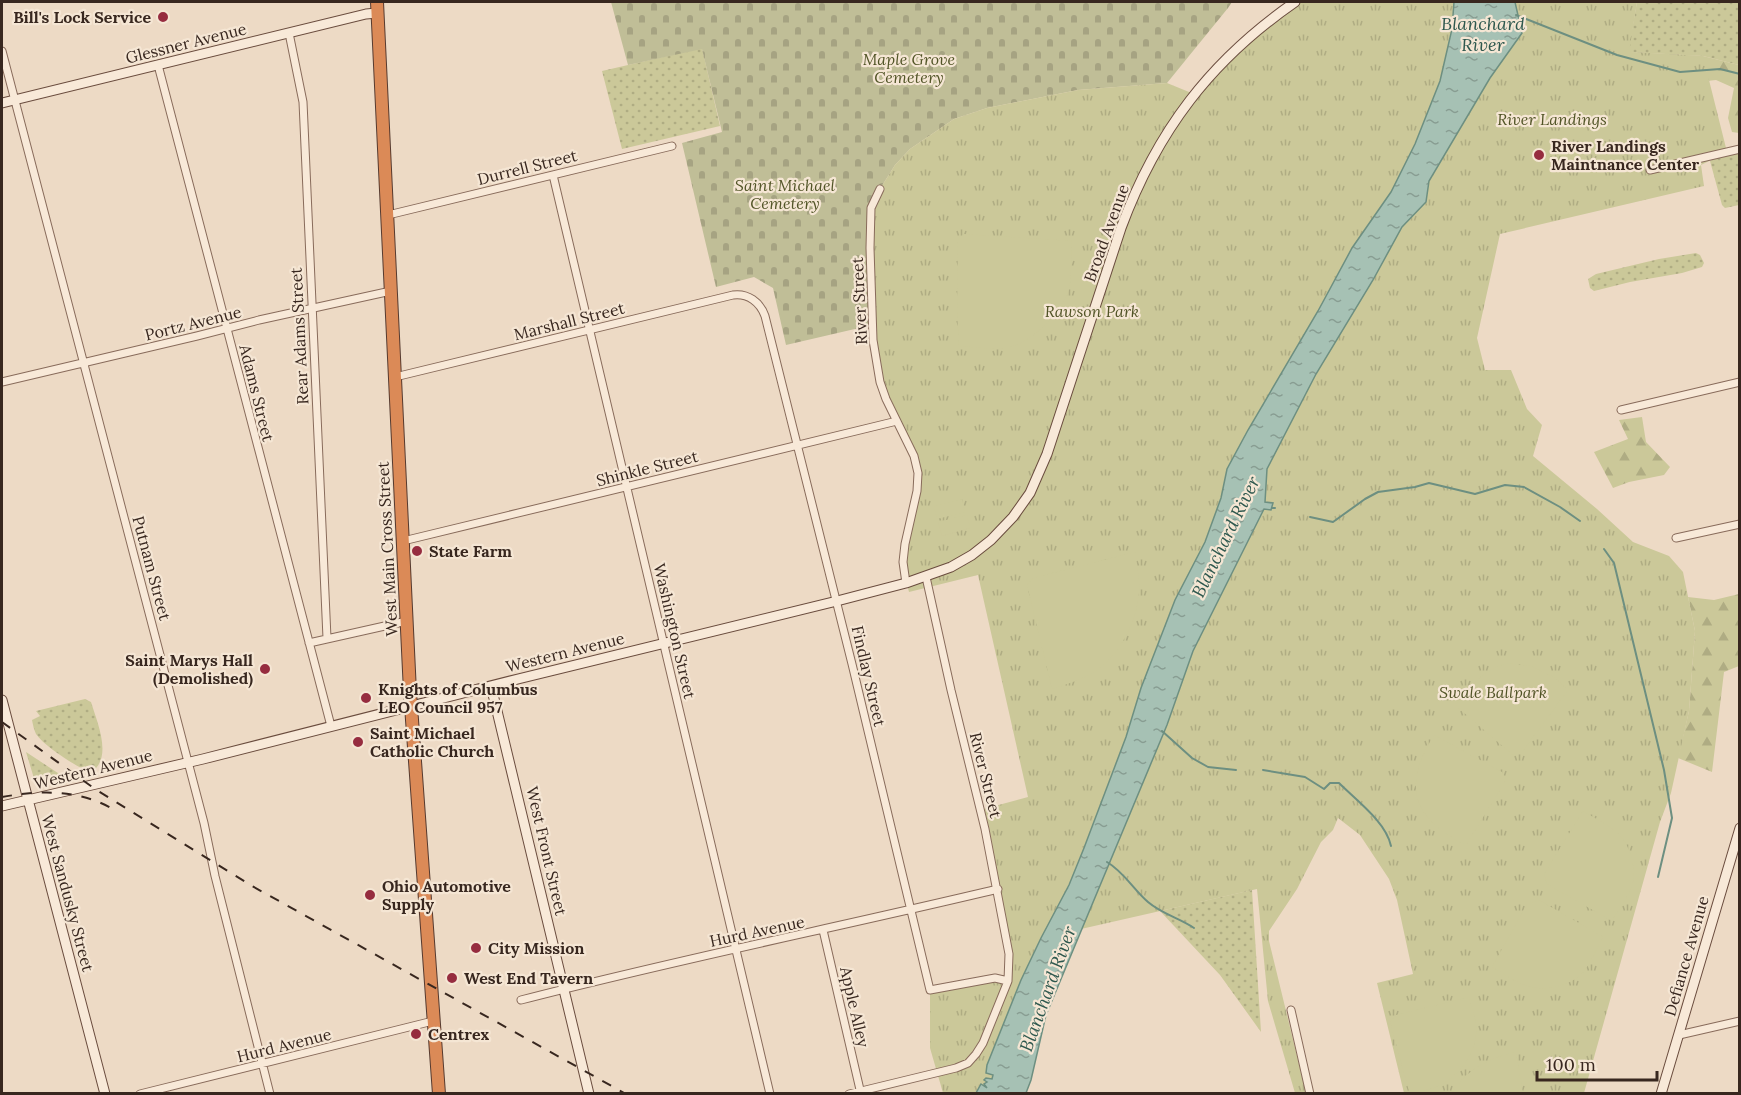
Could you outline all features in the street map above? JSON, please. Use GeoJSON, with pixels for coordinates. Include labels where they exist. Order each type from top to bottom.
{"type":"FeatureCollection","features":[{"type":"Feature","properties":{"kind":"highway","name":"West Main Cross Street"},"geometry":{"type":"LineString","coordinates":[[377,7],[411,706],[439,1094]]}},
{"type":"Feature","properties":{"kind":"main road","name":"Broad Avenue"},"geometry":{"type":"LineString","coordinates":[[926,577],[951,567],[982,548],[1013,517],[1030,493],[1047,454],[1121,228],[1154,155],[1181,112],[1214,70],[1257,30],[1295,2]]}},
{"type":"Feature","properties":{"kind":"main road","name":"Glessner Avenue"},"geometry":{"type":"LineString","coordinates":[[2,103],[289,33],[377,7]]}},
{"type":"Feature","properties":{"kind":"main road","name":"Western Avenue"},"geometry":{"type":"LineString","coordinates":[[2,806],[664,644],[926,577]]}},
{"type":"Feature","properties":{"kind":"main road","name":"West Front Street"},"geometry":{"type":"LineString","coordinates":[[491,686],[589,1094]]}},
{"type":"Feature","properties":{"kind":"main road","name":"West Sandusky Street"},"geometry":{"type":"LineString","coordinates":[[2,700],[105,1094]]}},
{"type":"Feature","properties":{"kind":"main road","name":"Defiance Avenue"},"geometry":{"type":"LineString","coordinates":[[1661,1094],[1740,828]]}},
{"type":"Feature","properties":{"kind":"street","name":"Rear Adams Street"},"geometry":{"type":"LineString","coordinates":[[289,33],[303,102],[327,638]]}},
{"type":"Feature","properties":{"kind":"street","name":"Putnam Street"},"geometry":{"type":"LineString","coordinates":[[2,51],[211,852],[270,1094]]}},
{"type":"Feature","properties":{"kind":"street","name":"Adams Street"},"geometry":{"type":"LineString","coordinates":[[158,65],[331,726]]}},
{"type":"Feature","properties":{"kind":"street","name":"Durrell Street"},"geometry":{"type":"LineString","coordinates":[[388,215],[672,146]]}},
{"type":"Feature","properties":{"kind":"street"},"geometry":{"type":"LineString","coordinates":[[1650,170],[1740,149]]}},
{"type":"Feature","properties":{"kind":"street","name":"Washington Street"},"geometry":{"type":"LineString","coordinates":[[553,175],[770,1094]]}},
{"type":"Feature","properties":{"kind":"street","name":"River Street"},"geometry":{"type":"LineString","coordinates":[[880,189],[871,208],[872,325],[880,382],[914,456],[918,473],[917,491],[903,562],[906,583]]}},
{"type":"Feature","properties":{"kind":"street","name":"Portz Avenue"},"geometry":{"type":"LineString","coordinates":[[2,382],[391,291]]}},
{"type":"Feature","properties":{"kind":"street","name":"Marshall Street"},"geometry":{"type":"LineString","coordinates":[[395,377],[733,294],[750,297]]}},
{"type":"Feature","properties":{"kind":"street","name":"Findlay Street"},"geometry":{"type":"LineString","coordinates":[[750,297],[759,305],[765,316],[799,445],[930,990],[995,978],[1008,981]]}},
{"type":"Feature","properties":{"kind":"street"},"geometry":{"type":"LineString","coordinates":[[1621,411],[1740,382]]}},
{"type":"Feature","properties":{"kind":"street","name":"Shinkle Street"},"geometry":{"type":"LineString","coordinates":[[403,541],[897,421]]}},
{"type":"Feature","properties":{"kind":"street"},"geometry":{"type":"LineString","coordinates":[[1676,538],[1740,524]]}},
{"type":"Feature","properties":{"kind":"street","name":"River Street"},"geometry":{"type":"LineString","coordinates":[[926,577],[998,890],[1010,954],[1008,981]]}},
{"type":"Feature","properties":{"kind":"street"},"geometry":{"type":"LineString","coordinates":[[309,643],[407,621]]}},
{"type":"Feature","properties":{"kind":"street","name":"Hurd Avenue"},"geometry":{"type":"LineString","coordinates":[[522,1000],[998,890]]}},
{"type":"Feature","properties":{"kind":"street","name":"Apple Alley"},"geometry":{"type":"LineString","coordinates":[[823,930],[861,1092]]}},
{"type":"Feature","properties":{"kind":"street"},"geometry":{"type":"LineString","coordinates":[[849,1094],[956,1068],[968,1063],[983,1043],[1008,981]]}},
{"type":"Feature","properties":{"kind":"street"},"geometry":{"type":"LineString","coordinates":[[1291,1010],[1310,1094]]}},
{"type":"Feature","properties":{"kind":"street","name":"Hurd Avenue"},"geometry":{"type":"LineString","coordinates":[[140,1094],[434,1021]]}},
{"type":"Feature","properties":{"kind":"street"},"geometry":{"type":"LineString","coordinates":[[1679,1035],[1740,1021]]}},
{"type":"Feature","properties":{"kind":"green space"},"geometry":{"type":"Polygon","coordinates":[[[611,2],[1232,2],[1167,83],[1078,90],[987,108],[954,119],[910,149],[895,165],[880,189],[872,325],[786,345],[773,288],[754,277],[716,287],[682,143],[722,132],[702,49],[628,65],[611,2]]]}},
{"type":"Feature","properties":{"kind":"green space"},"geometry":{"type":"Polygon","coordinates":[[[1297,2],[1637,2],[1629,52],[1703,56],[1727,152],[1701,165],[1704,186],[1500,234],[1477,338],[1485,370],[1511,370],[1527,409],[1542,425],[1533,456],[1633,542],[1669,556],[1683,572],[1695,631],[1689,711],[1671,793],[1660,822],[1584,1093],[1404,1093],[1377,983],[1413,974],[1397,900],[1389,879],[1360,835],[1338,818],[1333,830],[1321,842],[1297,889],[1269,931],[1269,941],[1306,1093],[1295,1093],[1268,1001],[1257,889],[1081,929],[1071,927],[1010,1093],[943,1093],[930,1048],[930,990],[1008,975],[1010,959],[980,810],[1028,797],[978,575],[909,592],[903,568],[918,473],[877,370],[871,208],[895,165],[910,149],[954,119],[987,108],[1078,90],[1167,83],[1194,94],[1257,30],[1297,2]]]}},
{"type":"Feature","properties":{"kind":"green space"},"geometry":{"type":"Polygon","coordinates":[[[1637,2],[1739,2],[1739,65],[1703,56],[1628,52],[1637,2]]]}},
{"type":"Feature","properties":{"kind":"green space"},"geometry":{"type":"Polygon","coordinates":[[[702,48],[720,126],[622,149],[602,71],[702,48]]]}},
{"type":"Feature","properties":{"kind":"green space"},"geometry":{"type":"Polygon","coordinates":[[[1628,52],[1703,56],[1739,65],[1739,133],[1732,132],[1728,118],[1734,88],[1716,80],[1671,85],[1628,52]]]}},
{"type":"Feature","properties":{"kind":"green space"},"geometry":{"type":"Polygon","coordinates":[[[1739,149],[1739,205],[1725,208],[1722,205],[1710,161],[1727,152],[1739,149]]]}},
{"type":"Feature","properties":{"kind":"green space"},"geometry":{"type":"Polygon","coordinates":[[[964,234],[1072,241],[1071,275],[1064,301],[1043,327],[1015,346],[988,349],[959,346],[958,240],[964,234]]]}},
{"type":"Feature","properties":{"kind":"green space"},"geometry":{"type":"Polygon","coordinates":[[[1696,253],[1700,255],[1704,263],[1702,267],[1594,291],[1590,288],[1588,279],[1596,274],[1696,253]]]}},
{"type":"Feature","properties":{"kind":"green space"},"geometry":{"type":"Polygon","coordinates":[[[1642,417],[1646,442],[1670,467],[1664,475],[1629,482],[1613,488],[1594,452],[1628,439],[1619,420],[1642,417]]]}},
{"type":"Feature","properties":{"kind":"green space"},"geometry":{"type":"Polygon","coordinates":[[[962,499],[965,512],[937,519],[934,506],[962,499]]]}},
{"type":"Feature","properties":{"kind":"green space"},"geometry":{"type":"Polygon","coordinates":[[[967,515],[970,528],[942,536],[938,522],[967,515]]]}},
{"type":"Feature","properties":{"kind":"green space"},"geometry":{"type":"Polygon","coordinates":[[[1135,552],[1139,583],[1138,604],[1121,645],[1093,673],[1052,689],[1027,585],[1033,578],[1135,552]]]}},
{"type":"Feature","properties":{"kind":"green space"},"geometry":{"type":"Polygon","coordinates":[[[1739,594],[1739,666],[1724,672],[1712,772],[1678,758],[1689,711],[1695,631],[1688,597],[1714,600],[1739,594]]]}},
{"type":"Feature","properties":{"kind":"green space","name":"Swale Ballpark"},"geometry":{"type":"Polygon","coordinates":[[[1506,663],[1531,666],[1554,677],[1568,690],[1522,752],[1513,755],[1455,705],[1477,680],[1506,663]]]}},
{"type":"Feature","properties":{"kind":"green space"},"geometry":{"type":"Polygon","coordinates":[[[85,699],[91,702],[102,740],[101,759],[90,773],[47,745],[36,734],[32,720],[40,716],[36,711],[85,699]]]}},
{"type":"Feature","properties":{"kind":"green space"},"geometry":{"type":"Polygon","coordinates":[[[1434,735],[1502,772],[1506,780],[1466,845],[1434,824],[1424,812],[1418,799],[1416,785],[1418,770],[1434,735]]]}},
{"type":"Feature","properties":{"kind":"green space"},"geometry":{"type":"Polygon","coordinates":[[[26,752],[67,779],[36,785],[26,752]]]}},
{"type":"Feature","properties":{"kind":"green space"},"geometry":{"type":"Polygon","coordinates":[[[1583,811],[1619,835],[1629,849],[1632,859],[1634,874],[1632,885],[1612,921],[1547,884],[1544,874],[1583,811]]]}},
{"type":"Feature","properties":{"kind":"green space"},"geometry":{"type":"Polygon","coordinates":[[[1252,890],[1261,1032],[1220,975],[1160,911],[1252,890]]]}},
{"type":"Feature","properties":{"kind":"green space"},"geometry":{"type":"Polygon","coordinates":[[[1539,900],[1603,937],[1588,966],[1580,976],[1566,984],[1549,988],[1525,985],[1492,967],[1527,904],[1539,900]]]}},
{"type":"Feature","properties":{"kind":"green space"},"geometry":{"type":"Polygon","coordinates":[[[1469,997],[1476,1034],[1466,1062],[1444,1083],[1430,1089],[1409,1091],[1390,1022],[1396,1015],[1469,997]]]}},
{"type":"Feature","properties":{"kind":"green space"},"geometry":{"type":"Polygon","coordinates":[[[1516,1052],[1523,1093],[1452,1093],[1472,1071],[1488,1061],[1516,1052]]]}},
{"type":"Feature","properties":{"kind":"water","name":"Blanchard River"},"geometry":{"type":"Polygon","coordinates":[[[1454,2],[1515,2],[1522,33],[1490,78],[1429,181],[1426,202],[1402,227],[1316,374],[1267,469],[1265,502],[1273,503],[1271,510],[1264,509],[1193,651],[1167,725],[1046,1015],[1026,1093],[976,1093],[981,1084],[987,1088],[984,1084],[987,1082],[984,1080],[986,1078],[992,1079],[993,1075],[986,1073],[987,1065],[1021,980],[1069,885],[1084,848],[1175,600],[1205,542],[1221,498],[1227,469],[1352,248],[1391,192],[1415,144],[1440,81],[1452,29],[1454,2]]]}},
{"type":"Feature","properties":{"kind":"waterway"},"geometry":{"type":"LineString","coordinates":[[1516,15],[1617,55],[1680,72],[1720,69],[1740,74]]}},
{"type":"Feature","properties":{"kind":"waterway"},"geometry":{"type":"LineString","coordinates":[[1310,517],[1333,522],[1378,492],[1429,483],[1475,494],[1505,485],[1524,487],[1580,521]]}},
{"type":"Feature","properties":{"kind":"waterway"},"geometry":{"type":"LineString","coordinates":[[1604,549],[1614,563],[1664,770],[1672,818],[1658,877]]}},
{"type":"Feature","properties":{"kind":"waterway"},"geometry":{"type":"LineString","coordinates":[[1162,731],[1192,758],[1208,767],[1236,770]]}},
{"type":"Feature","properties":{"kind":"waterway"},"geometry":{"type":"LineString","coordinates":[[1263,770],[1305,777],[1324,789],[1330,783],[1339,783],[1377,820],[1391,846]]}},
{"type":"Feature","properties":{"kind":"waterway"},"geometry":{"type":"LineString","coordinates":[[1107,862],[1153,906],[1194,928]]}},
{"type":"Feature","properties":{"kind":"railway"},"geometry":{"type":"LineString","coordinates":[[2,722],[95,789],[252,886],[626,1094]]}},
{"type":"Feature","properties":{"kind":"railway"},"geometry":{"type":"LineString","coordinates":[[2,797],[31,793],[60,793],[89,799],[116,811]]}},
{"type":"Feature","properties":{"kind":"place","name":"Bill's Lock Service"},"geometry":{"type":"Point","coordinates":[163,17]}},
{"type":"Feature","properties":{"kind":"place","name":"River Landings Maintnance Center"},"geometry":{"type":"Point","coordinates":[1539,155]}},
{"type":"Feature","properties":{"kind":"place","name":"State Farm"},"geometry":{"type":"Point","coordinates":[417,551]}},
{"type":"Feature","properties":{"kind":"place","name":"Saint Marys Hall (Demolished)"},"geometry":{"type":"Point","coordinates":[265,669]}},
{"type":"Feature","properties":{"kind":"place","name":"Knights of Columbus LEO Council 957"},"geometry":{"type":"Point","coordinates":[366,698]}},
{"type":"Feature","properties":{"kind":"place","name":"Saint Michael Catholic Church"},"geometry":{"type":"Point","coordinates":[358,742]}},
{"type":"Feature","properties":{"kind":"place","name":"Ohio Automotive Supply"},"geometry":{"type":"Point","coordinates":[370,895]}},
{"type":"Feature","properties":{"kind":"place","name":"City Mission"},"geometry":{"type":"Point","coordinates":[476,948]}},
{"type":"Feature","properties":{"kind":"place","name":"West End Tavern"},"geometry":{"type":"Point","coordinates":[452,978]}},
{"type":"Feature","properties":{"kind":"place","name":"Centrex"},"geometry":{"type":"Point","coordinates":[416,1034]}},
{"type":"Feature","properties":{"kind":"park label","name":"Maple Grove Cemetery"},"geometry":{"type":"Point","coordinates":[909,68]}},
{"type":"Feature","properties":{"kind":"park label","name":"River Landings"},"geometry":{"type":"Point","coordinates":[1552,119]}},
{"type":"Feature","properties":{"kind":"park label","name":"Saint Michael Cemetery"},"geometry":{"type":"Point","coordinates":[785,194]}},
{"type":"Feature","properties":{"kind":"park label","name":"Rawson Park"},"geometry":{"type":"Point","coordinates":[1092,311]}}]}
